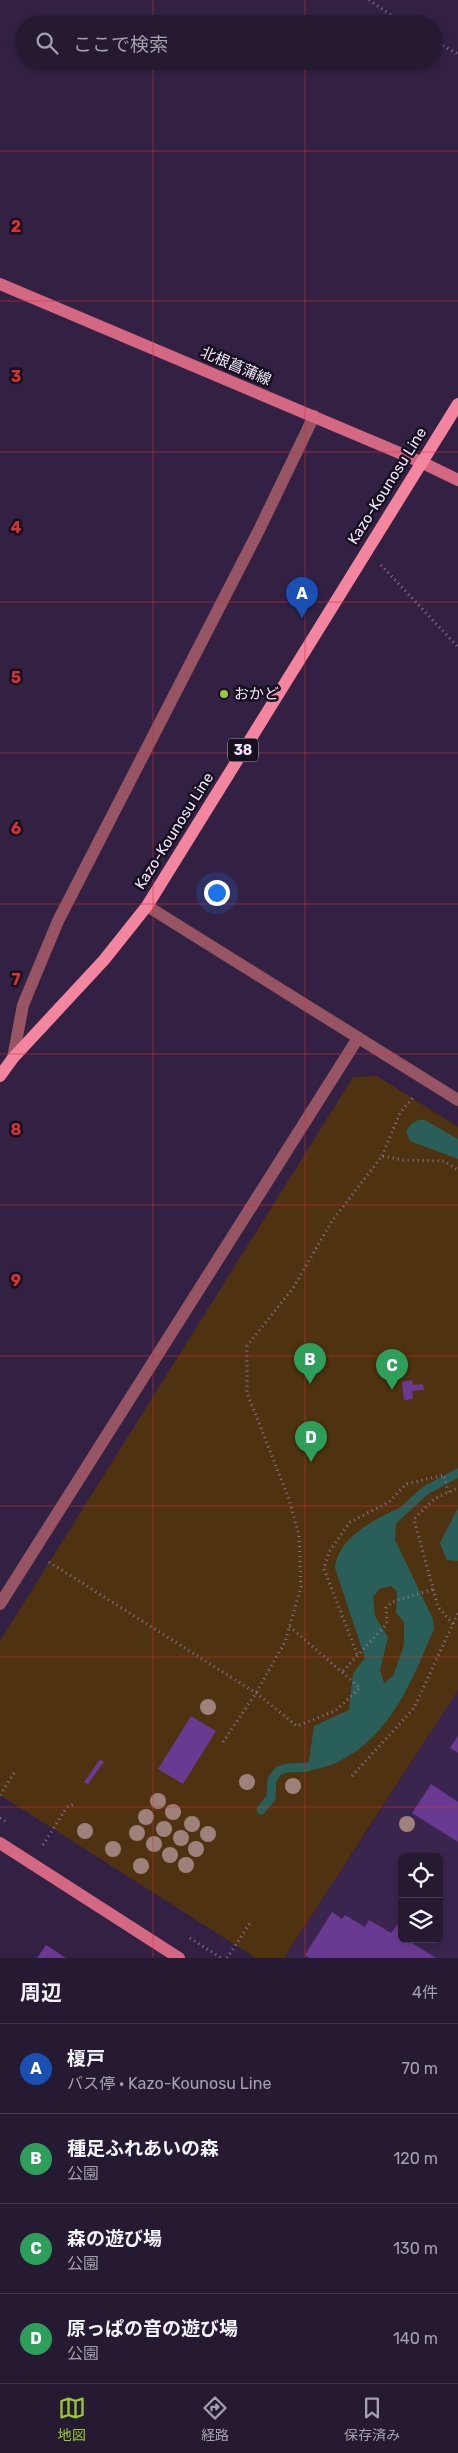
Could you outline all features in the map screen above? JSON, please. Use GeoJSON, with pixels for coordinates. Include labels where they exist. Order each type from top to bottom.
{"type":"FeatureCollection","features":[{"type":"Feature","properties":{"kind":"main road","name":"北根菖蒲線"},"geometry":{"type":"LineString","coordinates":[[0,284],[314,416],[458,480]]}},
{"type":"Feature","properties":{"kind":"main road","name":"Kazo-Kounosu Line"},"geometry":{"type":"LineString","coordinates":[[0,1076],[13,1058],[104,960],[147,906],[458,404]]}},
{"type":"Feature","properties":{"kind":"main road"},"geometry":{"type":"LineString","coordinates":[[0,1843],[179,1958]]}},
{"type":"Feature","properties":{"kind":"street"},"geometry":{"type":"LineString","coordinates":[[13,1058],[23,1005],[58,921],[259,530],[314,416]]}},
{"type":"Feature","properties":{"kind":"street"},"geometry":{"type":"LineString","coordinates":[[147,906],[458,1100]]}},
{"type":"Feature","properties":{"kind":"street"},"geometry":{"type":"LineString","coordinates":[[0,1604],[358,1038]]}},
{"type":"Feature","properties":{"kind":"path"},"geometry":{"type":"LineString","coordinates":[[369,0],[391,15]]}},
{"type":"Feature","properties":{"kind":"path"},"geometry":{"type":"LineString","coordinates":[[443,46],[458,54]]}},
{"type":"Feature","properties":{"kind":"path"},"geometry":{"type":"LineString","coordinates":[[366,550],[458,646]]}},
{"type":"Feature","properties":{"kind":"path"},"geometry":{"type":"LineString","coordinates":[[223,1742],[256,1693],[285,1642],[301,1587],[299,1535],[290,1499],[247,1393],[247,1346],[293,1288],[332,1221],[382,1156],[400,1113],[417,1093]]}},
{"type":"Feature","properties":{"kind":"path"},"geometry":{"type":"LineString","coordinates":[[382,1156],[403,1160],[444,1162],[458,1170]]}},
{"type":"Feature","properties":{"kind":"path"},"geometry":{"type":"LineString","coordinates":[[357,1654],[324,1569],[329,1552],[350,1522],[388,1502],[406,1484],[444,1475],[448,1492]]}},
{"type":"Feature","properties":{"kind":"path"},"geometry":{"type":"LineString","coordinates":[[453,1624],[438,1607],[414,1519],[434,1499],[458,1488]]}},
{"type":"Feature","properties":{"kind":"path"},"geometry":{"type":"LineString","coordinates":[[44,1559],[256,1693],[297,1726],[335,1711],[360,1688],[290,1626]]}},
{"type":"Feature","properties":{"kind":"path"},"geometry":{"type":"LineString","coordinates":[[343,1671],[388,1622],[386,1608],[392,1602],[434,1589]]}},
{"type":"Feature","properties":{"kind":"path"},"geometry":{"type":"LineString","coordinates":[[352,1776],[414,1708],[458,1613]]}},
{"type":"Feature","properties":{"kind":"path"},"geometry":{"type":"LineString","coordinates":[[0,1795],[14,1774]]}},
{"type":"Feature","properties":{"kind":"path"},"geometry":{"type":"LineString","coordinates":[[43,1845],[67,1807],[74,1804]]}},
{"type":"Feature","properties":{"kind":"path"},"geometry":{"type":"LineString","coordinates":[[227,1958],[250,1923]]}},
{"type":"Feature","properties":{"kind":"shaded area"},"geometry":{"type":"Polygon","coordinates":[[[377,1076],[458,1127],[458,1690],[284,1958],[256,1958],[0,1795],[0,1641],[353,1077],[377,1076]]]}},
{"type":"Feature","properties":{"kind":"shaded area"},"geometry":{"type":"Polygon","coordinates":[[[418,1120],[425,1120],[458,1139],[458,1159],[410,1141],[406,1131],[411,1124],[418,1120]]]}},
{"type":"Feature","properties":{"kind":"shaded area"},"geometry":{"type":"Polygon","coordinates":[[[401,1507],[403,1513],[396,1524],[395,1540],[433,1619],[434,1629],[408,1687],[386,1722],[356,1751],[335,1763],[312,1770],[308,1767],[314,1726],[349,1710],[353,1673],[365,1658],[335,1568],[338,1557],[350,1538],[359,1530],[401,1507]],[[391,1586],[379,1589],[373,1597],[375,1616],[388,1637],[380,1670],[384,1683],[393,1676],[404,1645],[404,1622],[396,1613],[397,1591],[391,1586]]]}},
{"type":"Feature","properties":{"kind":"shaded area"},"geometry":{"type":"Polygon","coordinates":[[[458,1508],[458,1561],[447,1560],[440,1543],[458,1508]]]}},
{"type":"Feature","properties":{"kind":"shaded area"},"geometry":{"type":"Polygon","coordinates":[[[458,1690],[458,1958],[284,1958],[389,1798],[458,1690]]]}},
{"type":"Feature","properties":{"kind":"building"},"geometry":{"type":"Polygon","coordinates":[[[412,1380],[413,1385],[423,1384],[424,1390],[412,1391],[413,1399],[404,1400],[402,1382],[412,1380]]]}},
{"type":"Feature","properties":{"kind":"building"},"geometry":{"type":"Polygon","coordinates":[[[191,1716],[216,1731],[183,1784],[158,1769],[191,1716]]]}},
{"type":"Feature","properties":{"kind":"building"},"geometry":{"type":"Polygon","coordinates":[[[458,1736],[458,1753],[450,1748],[458,1736]]]}},
{"type":"Feature","properties":{"kind":"building"},"geometry":{"type":"Polygon","coordinates":[[[100,1759],[104,1762],[88,1784],[84,1782],[100,1759]]]}},
{"type":"Feature","properties":{"kind":"building"},"geometry":{"type":"Polygon","coordinates":[[[431,1784],[458,1802],[458,1842],[412,1813],[431,1784]]]}},
{"type":"Feature","properties":{"kind":"building"},"geometry":{"type":"Polygon","coordinates":[[[332,1912],[342,1919],[345,1915],[365,1927],[369,1920],[391,1933],[397,1925],[398,1943],[412,1943],[436,1958],[310,1958],[305,1955],[332,1912]]]}},
{"type":"Feature","properties":{"kind":"building"},"geometry":{"type":"Polygon","coordinates":[[[46,1945],[66,1958],[37,1958],[46,1945]]]}},
{"type":"Feature","properties":{"kind":"waterway"},"geometry":{"type":"LineString","coordinates":[[394,1519],[426,1490],[458,1473]]}},
{"type":"Feature","properties":{"kind":"waterway"},"geometry":{"type":"LineString","coordinates":[[261,1810],[271,1798],[272,1780],[278,1771],[287,1768],[308,1767],[317,1761]]}},
{"type":"Feature","properties":{"kind":"place","name":"榎戸"},"geometry":{"type":"Point","coordinates":[302,618]}},
{"type":"Feature","properties":{"kind":"place","name":"おかど"},"geometry":{"type":"Point","coordinates":[224,694]}},
{"type":"Feature","properties":{"kind":"place","name":"種足ふれあいの森"},"geometry":{"type":"Point","coordinates":[310,1384]}},
{"type":"Feature","properties":{"kind":"place","name":"森の遊び場"},"geometry":{"type":"Point","coordinates":[392,1390]}},
{"type":"Feature","properties":{"kind":"place","name":"原っぱの音の遊び場"},"geometry":{"type":"Point","coordinates":[311,1462]}}]}
